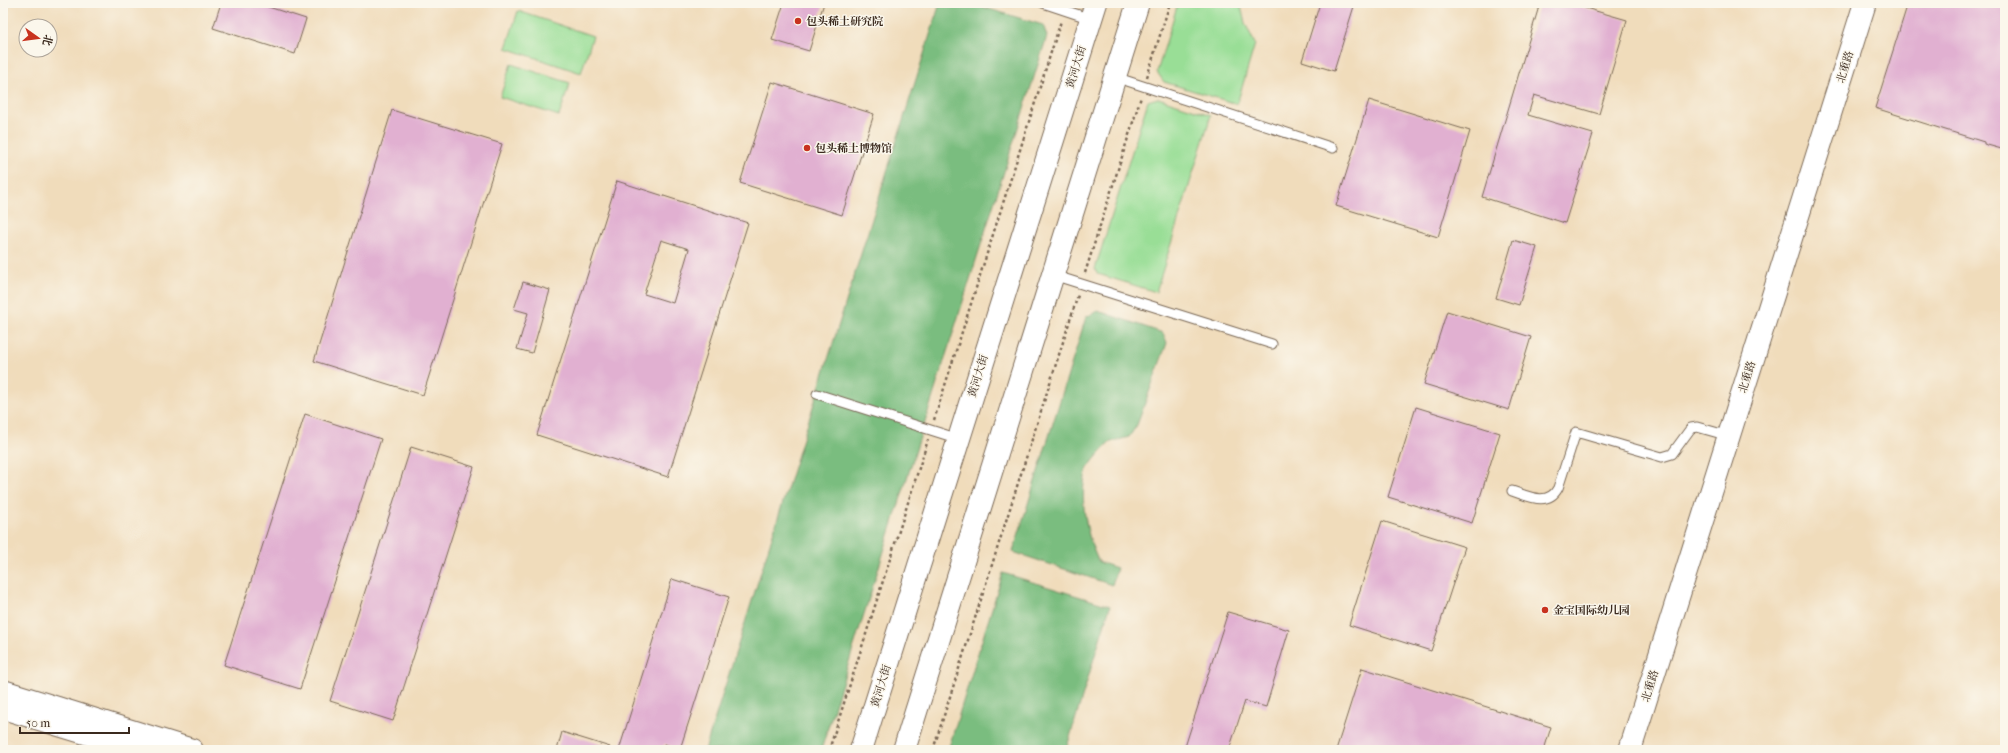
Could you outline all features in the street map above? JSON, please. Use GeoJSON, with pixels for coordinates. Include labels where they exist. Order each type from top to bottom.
{"type":"FeatureCollection","features":[{"type":"Feature","properties":{"kind":"main road"},"geometry":{"type":"LineString","coordinates":[[904,750],[1138,3]]}},
{"type":"Feature","properties":{"kind":"main road","name":"北重路"},"geometry":{"type":"LineString","coordinates":[[1630,750],[1865,3]]}},
{"type":"Feature","properties":{"kind":"main road","name":"黄河大街"},"geometry":{"type":"LineString","coordinates":[[861,750],[1093,11]]}},
{"type":"Feature","properties":{"kind":"main road"},"geometry":{"type":"LineString","coordinates":[[3,691],[192,750]]}},
{"type":"Feature","properties":{"kind":"main road"},"geometry":{"type":"LineString","coordinates":[[3,708],[141,750]]}},
{"type":"Feature","properties":{"kind":"lane"},"geometry":{"type":"LineString","coordinates":[[1043,3],[1065,10],[1093,11]]}},
{"type":"Feature","properties":{"kind":"lane"},"geometry":{"type":"LineString","coordinates":[[1114,77],[1333,148]]}},
{"type":"Feature","properties":{"kind":"lane"},"geometry":{"type":"LineString","coordinates":[[1053,275],[1272,344]]}},
{"type":"Feature","properties":{"kind":"lane"},"geometry":{"type":"LineString","coordinates":[[817,394],[959,439]]}},
{"type":"Feature","properties":{"kind":"lane"},"geometry":{"type":"LineString","coordinates":[[1512,491],[1543,500],[1553,495],[1558,488],[1576,432],[1662,457],[1670,456],[1676,450],[1691,428],[1697,427],[1729,436]]}},
{"type":"Feature","properties":{"kind":"path"},"geometry":{"type":"LineString","coordinates":[[933,750],[1170,3]]}},
{"type":"Feature","properties":{"kind":"path"},"geometry":{"type":"LineString","coordinates":[[829,750],[1065,10]]}},
{"type":"Feature","properties":{"kind":"green space"},"geometry":{"type":"Polygon","coordinates":[[[940,3],[969,3],[1043,25],[1047,36],[821,750],[705,750],[940,3]]]}},
{"type":"Feature","properties":{"kind":"green space"},"geometry":{"type":"Polygon","coordinates":[[[1178,3],[1240,3],[1245,23],[1255,44],[1237,104],[1164,82],[1157,72],[1178,3]]]}},
{"type":"Feature","properties":{"kind":"green space"},"geometry":{"type":"Polygon","coordinates":[[[518,11],[593,36],[581,73],[506,48],[518,11]]]}},
{"type":"Feature","properties":{"kind":"green space"},"geometry":{"type":"Polygon","coordinates":[[[511,64],[570,83],[559,116],[500,97],[511,64]]]}},
{"type":"Feature","properties":{"kind":"green space"},"geometry":{"type":"Polygon","coordinates":[[[1158,98],[1211,115],[1156,292],[1098,274],[1095,269],[1148,101],[1158,98]]]}},
{"type":"Feature","properties":{"kind":"green space"},"geometry":{"type":"Polygon","coordinates":[[[1098,311],[1163,333],[1167,343],[1137,425],[1129,437],[1111,442],[1094,459],[1088,467],[1084,480],[1083,492],[1085,517],[1095,552],[1099,562],[1117,568],[1112,585],[1013,552],[1086,317],[1098,311]]]}},
{"type":"Feature","properties":{"kind":"green space"},"geometry":{"type":"Polygon","coordinates":[[[1003,573],[1110,606],[1066,750],[948,750],[1003,573]]]}},
{"type":"Feature","properties":{"kind":"building"},"geometry":{"type":"Polygon","coordinates":[[[221,3],[256,3],[306,19],[295,54],[213,28],[221,3]]]}},
{"type":"Feature","properties":{"kind":"building","name":"包头稀土研究院"},"geometry":{"type":"Polygon","coordinates":[[[784,3],[824,3],[809,51],[772,40],[784,3]]]}},
{"type":"Feature","properties":{"kind":"building"},"geometry":{"type":"Polygon","coordinates":[[[1320,3],[1355,3],[1334,71],[1302,61],[1320,3]]]}},
{"type":"Feature","properties":{"kind":"building"},"geometry":{"type":"Polygon","coordinates":[[[1540,3],[1568,3],[1627,20],[1599,114],[1534,95],[1528,115],[1593,134],[1565,223],[1482,197],[1540,3]]]}},
{"type":"Feature","properties":{"kind":"building"},"geometry":{"type":"Polygon","coordinates":[[[1908,3],[2005,3],[2005,150],[1875,108],[1908,3]]]}},
{"type":"Feature","properties":{"kind":"building","name":"包头稀土博物馆"},"geometry":{"type":"Polygon","coordinates":[[[772,82],[874,114],[842,215],[740,183],[772,82]]]}},
{"type":"Feature","properties":{"kind":"building"},"geometry":{"type":"Polygon","coordinates":[[[1369,100],[1470,131],[1438,237],[1336,206],[1369,100]]]}},
{"type":"Feature","properties":{"kind":"building"},"geometry":{"type":"Polygon","coordinates":[[[392,110],[502,144],[423,395],[314,361],[392,110]]]}},
{"type":"Feature","properties":{"kind":"building"},"geometry":{"type":"Polygon","coordinates":[[[617,181],[748,223],[668,477],[537,435],[617,181]],[[661,240],[644,294],[673,303],[689,249],[661,240]]]}},
{"type":"Feature","properties":{"kind":"building"},"geometry":{"type":"Polygon","coordinates":[[[1513,240],[1537,247],[1519,305],[1496,298],[1513,240]]]}},
{"type":"Feature","properties":{"kind":"building"},"geometry":{"type":"Polygon","coordinates":[[[523,282],[550,290],[532,353],[517,349],[528,313],[514,309],[523,282]]]}},
{"type":"Feature","properties":{"kind":"building"},"geometry":{"type":"Polygon","coordinates":[[[1447,311],[1531,337],[1509,410],[1424,384],[1447,311]]]}},
{"type":"Feature","properties":{"kind":"building"},"geometry":{"type":"Polygon","coordinates":[[[1416,407],[1500,433],[1472,523],[1388,497],[1416,407]]]}},
{"type":"Feature","properties":{"kind":"building"},"geometry":{"type":"Polygon","coordinates":[[[305,414],[381,439],[300,689],[224,665],[305,414]]]}},
{"type":"Feature","properties":{"kind":"building"},"geometry":{"type":"Polygon","coordinates":[[[411,447],[474,467],[393,721],[330,701],[411,447]]]}},
{"type":"Feature","properties":{"kind":"building"},"geometry":{"type":"Polygon","coordinates":[[[1382,521],[1465,547],[1431,651],[1349,625],[1382,521]]]}},
{"type":"Feature","properties":{"kind":"building"},"geometry":{"type":"Polygon","coordinates":[[[672,579],[729,597],[680,749],[664,744],[663,750],[619,750],[672,579]]]}},
{"type":"Feature","properties":{"kind":"building"},"geometry":{"type":"Polygon","coordinates":[[[1228,612],[1289,630],[1266,707],[1245,701],[1229,750],[1184,750],[1228,612]]]}},
{"type":"Feature","properties":{"kind":"building"},"geometry":{"type":"Polygon","coordinates":[[[1362,668],[1551,727],[1544,750],[1336,750],[1362,668]]]}},
{"type":"Feature","properties":{"kind":"building"},"geometry":{"type":"Polygon","coordinates":[[[562,732],[610,747],[609,750],[557,750],[562,732]]]}},
{"type":"Feature","properties":{"kind":"place","name":"包头稀土研究院"},"geometry":{"type":"Point","coordinates":[798,21]}},
{"type":"Feature","properties":{"kind":"place","name":"包头稀土博物馆"},"geometry":{"type":"Point","coordinates":[807,148]}},
{"type":"Feature","properties":{"kind":"place","name":"金宝国际幼儿园"},"geometry":{"type":"Point","coordinates":[1545,610]}}]}
